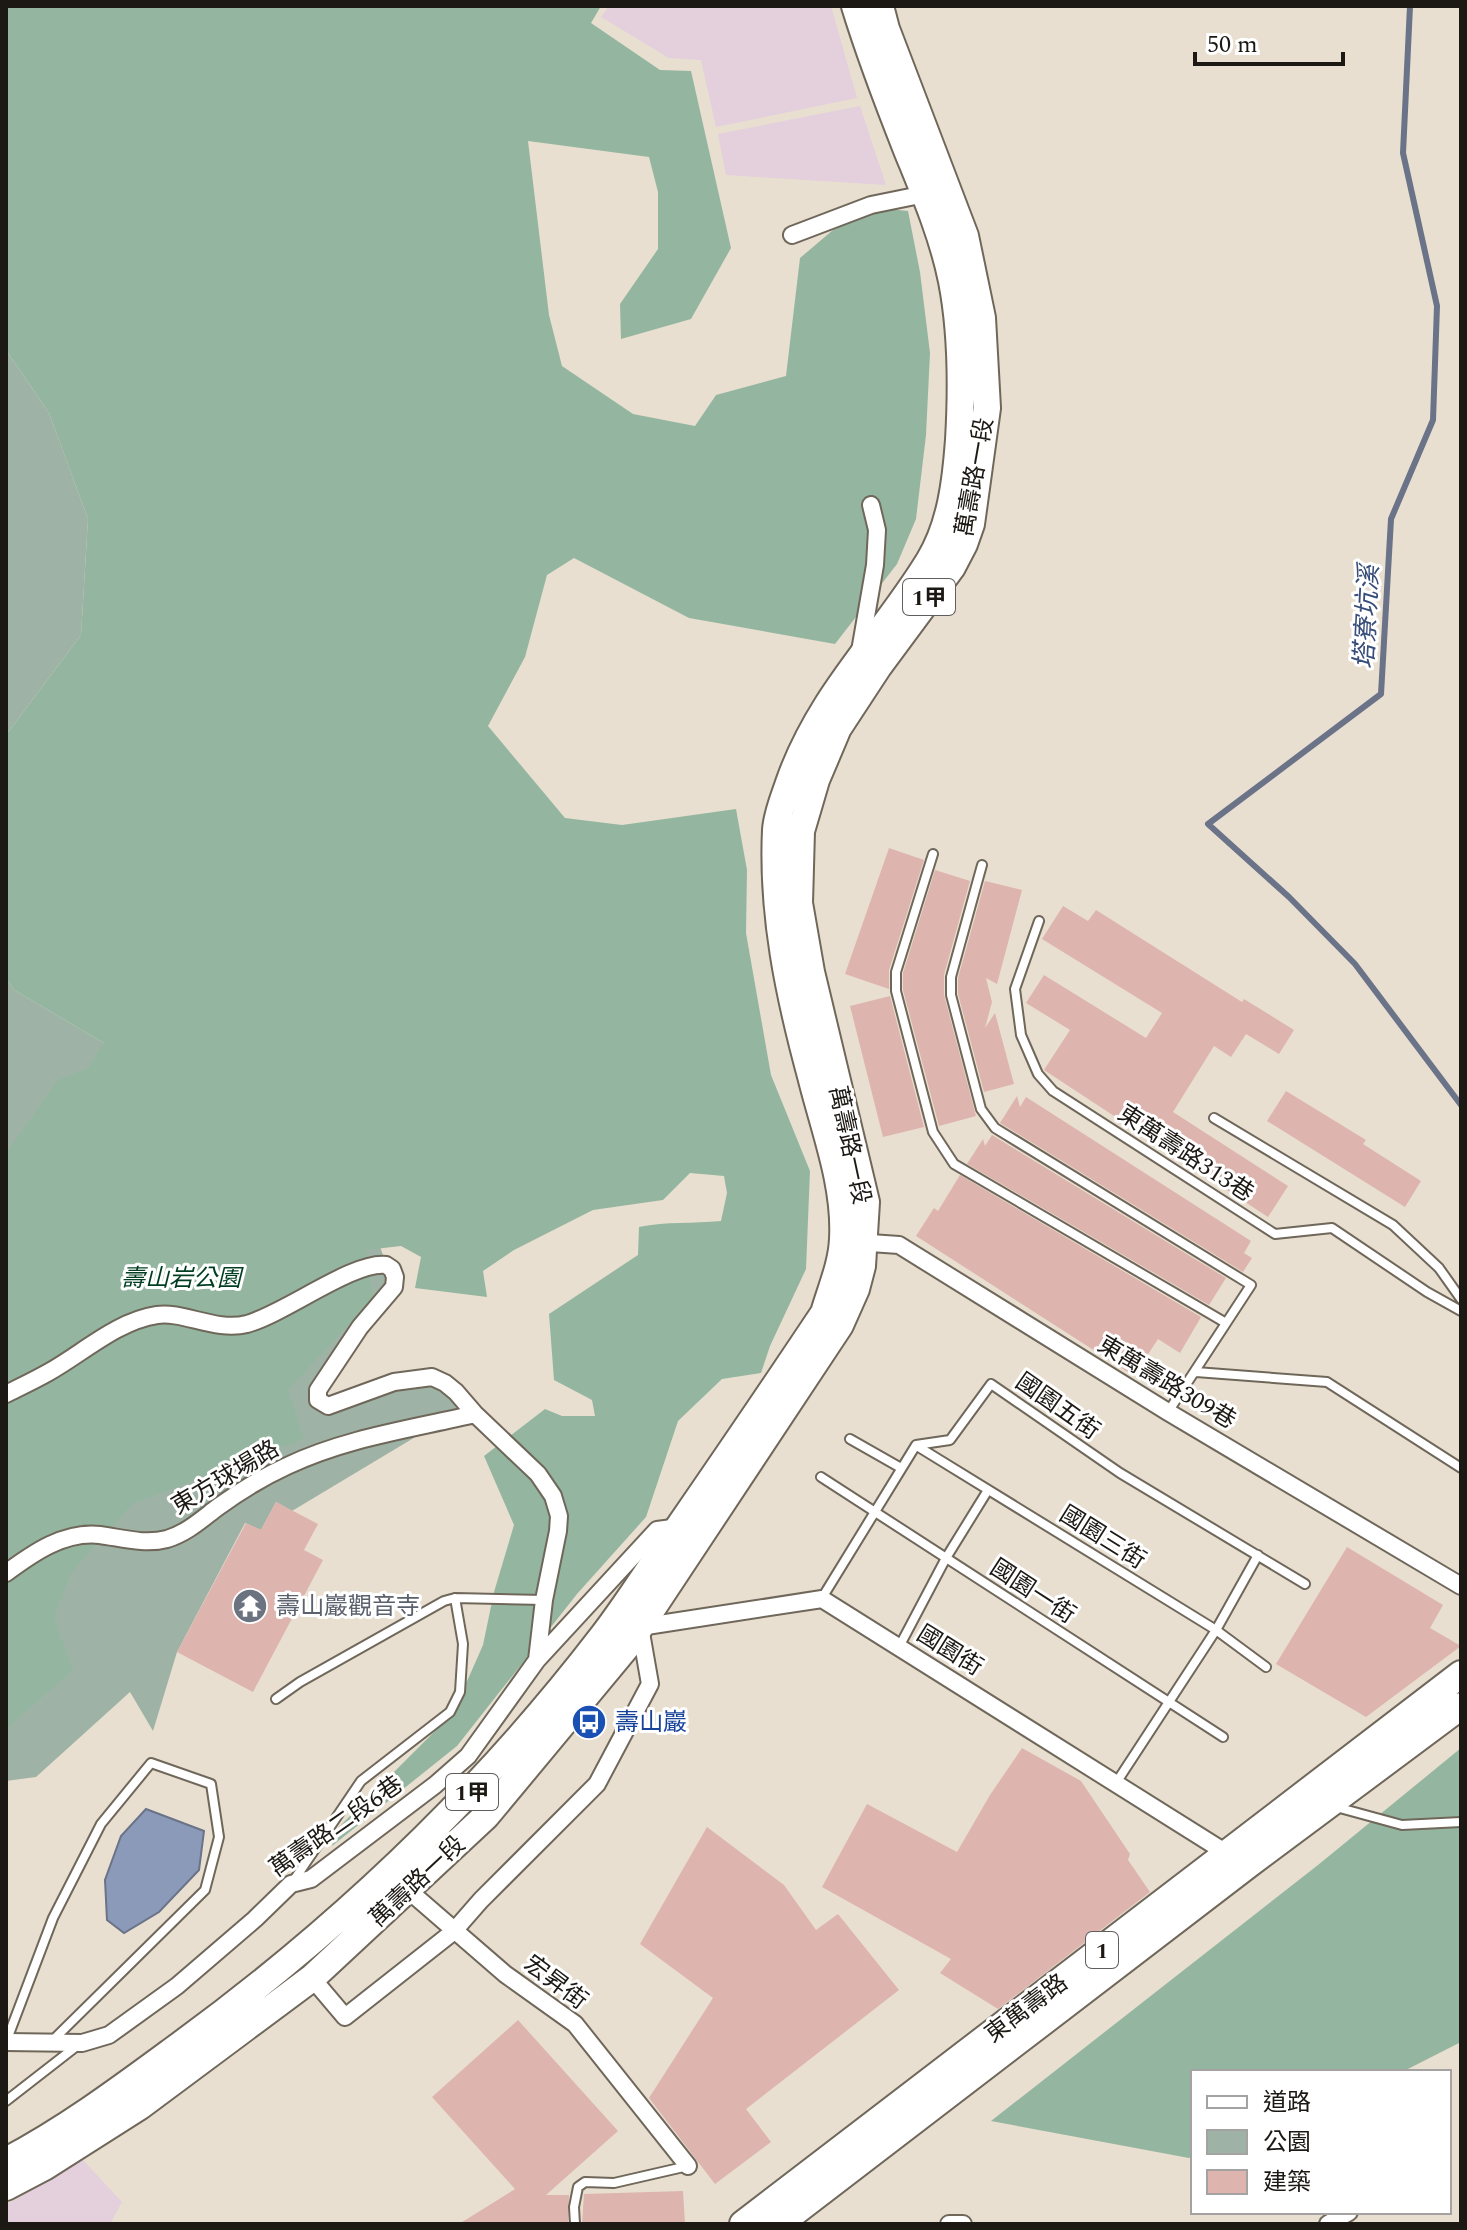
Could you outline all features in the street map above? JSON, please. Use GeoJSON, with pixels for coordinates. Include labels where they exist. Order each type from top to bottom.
{"type":"FeatureCollection","features":[{"type":"Feature","properties":{"kind":"main road","name":"萬壽路一段"},"geometry":{"type":"LineString","coordinates":[[6,2187],[44,2167],[140,2106],[232,2040],[312,1978],[486,1816],[545,1749],[688,1532],[840,1325],[856,1289],[854,1242],[866,1202],[811,972],[799,903],[801,831],[816,780],[868,662],[931,558],[950,510],[959,432],[958,319],[952,279],[925,194],[869,54],[855,6]]}},
{"type":"Feature","properties":{"kind":"main road","name":"萬壽路一段"},"geometry":{"type":"LineString","coordinates":[[868,662],[952,567],[964,544],[971,524],[987,408],[982,318],[965,236],[880,6]]}},
{"type":"Feature","properties":{"kind":"main road","name":"萬壽路一段"},"geometry":{"type":"LineString","coordinates":[[6,2161],[36,2145],[129,2083],[298,1954],[393,1870],[467,1797],[630,1620]]}},
{"type":"Feature","properties":{"kind":"main road","name":"東萬壽路"},"geometry":{"type":"LineString","coordinates":[[743,2224],[1461,1674]]}},
{"type":"Feature","properties":{"kind":"main road","name":"東萬壽路"},"geometry":{"type":"LineString","coordinates":[[779,2224],[1461,1706]]}},
{"type":"Feature","properties":{"kind":"street"},"geometry":{"type":"LineString","coordinates":[[792,235],[871,205],[925,194]]}},
{"type":"Feature","properties":{"kind":"street"},"geometry":{"type":"LineString","coordinates":[[868,662],[877,530],[871,505]]}},
{"type":"Feature","properties":{"kind":"street","name":"東萬壽路309巷"},"geometry":{"type":"LineString","coordinates":[[854,1242],[899,1245],[1168,1412],[1461,1586]]}},
{"type":"Feature","properties":{"kind":"street"},"geometry":{"type":"LineString","coordinates":[[6,1394],[50,1372],[137,1319],[160,1314],[212,1324],[244,1325],[282,1311],[348,1274],[378,1264],[386,1265],[392,1269],[394,1287],[353,1338],[318,1390],[318,1400],[328,1406],[394,1382],[432,1377],[445,1383],[538,1474],[553,1496],[559,1516],[537,1660]]}},
{"type":"Feature","properties":{"kind":"street","name":"東方球場路"},"geometry":{"type":"LineString","coordinates":[[6,1573],[39,1549],[67,1539],[96,1535],[126,1540],[165,1539],[200,1522],[250,1485],[316,1453],[362,1438],[475,1414]]}},
{"type":"Feature","properties":{"kind":"street"},"geometry":{"type":"LineString","coordinates":[[537,1660],[657,1530],[688,1532]]}},
{"type":"Feature","properties":{"kind":"street"},"geometry":{"type":"LineString","coordinates":[[312,1978],[345,2017],[453,1932],[597,1784],[650,1684],[630,1620],[822,1599]]}},
{"type":"Feature","properties":{"kind":"street","name":"國園街"},"geometry":{"type":"LineString","coordinates":[[822,1599],[1228,1854]]}},
{"type":"Feature","properties":{"kind":"street","name":"萬壽路二段6巷"},"geometry":{"type":"LineString","coordinates":[[6,2042],[48,2045],[82,2043],[109,2035],[177,1986],[291,1884],[311,1879],[435,1785],[468,1756],[537,1660]]}},
{"type":"Feature","properties":{"kind":"street","name":"宏昇街"},"geometry":{"type":"LineString","coordinates":[[408,1890],[505,1974],[575,2024],[688,2166]]}},
{"type":"Feature","properties":{"kind":"street"},"geometry":{"type":"LineString","coordinates":[[1328,2224],[1346,2214]]}},
{"type":"Feature","properties":{"kind":"street"},"geometry":{"type":"LineString","coordinates":[[949,2224],[963,2224]]}},
{"type":"Feature","properties":{"kind":"lane"},"geometry":{"type":"LineString","coordinates":[[933,854],[896,972],[896,991],[933,1132],[954,1164],[1226,1323]]}},
{"type":"Feature","properties":{"kind":"lane"},"geometry":{"type":"LineString","coordinates":[[982,865],[951,977],[951,995],[981,1109],[995,1128],[1251,1285],[1168,1412]]}},
{"type":"Feature","properties":{"kind":"lane","name":"東萬壽路313巷"},"geometry":{"type":"LineString","coordinates":[[1039,921],[1015,989],[1021,1035],[1038,1074],[1053,1091],[1275,1234],[1332,1228],[1427,1292],[1461,1311]]}},
{"type":"Feature","properties":{"kind":"lane"},"geometry":{"type":"LineString","coordinates":[[1214,1118],[1393,1225],[1439,1268],[1461,1299]]}},
{"type":"Feature","properties":{"kind":"lane"},"geometry":{"type":"LineString","coordinates":[[1196,1372],[1327,1382],[1461,1468]]}},
{"type":"Feature","properties":{"kind":"lane","name":"國園五街"},"geometry":{"type":"LineString","coordinates":[[916,1445],[950,1440],[991,1384],[1120,1473],[1305,1584]]}},
{"type":"Feature","properties":{"kind":"lane"},"geometry":{"type":"LineString","coordinates":[[850,1439],[901,1468]]}},
{"type":"Feature","properties":{"kind":"lane"},"geometry":{"type":"LineString","coordinates":[[822,1599],[916,1445]]}},
{"type":"Feature","properties":{"kind":"lane","name":"國園三街"},"geometry":{"type":"LineString","coordinates":[[916,1445],[1216,1630],[1266,1667]]}},
{"type":"Feature","properties":{"kind":"lane","name":"國園一街"},"geometry":{"type":"LineString","coordinates":[[821,1477],[1223,1737]]}},
{"type":"Feature","properties":{"kind":"lane"},"geometry":{"type":"LineString","coordinates":[[899,1647],[946,1558],[988,1490]]}},
{"type":"Feature","properties":{"kind":"lane"},"geometry":{"type":"LineString","coordinates":[[1115,1784],[1216,1630],[1258,1555]]}},
{"type":"Feature","properties":{"kind":"lane"},"geometry":{"type":"LineString","coordinates":[[276,1699],[300,1682],[444,1601],[455,1598],[544,1600]]}},
{"type":"Feature","properties":{"kind":"lane"},"geometry":{"type":"LineString","coordinates":[[291,1884],[361,1781],[450,1712],[460,1692],[463,1644],[455,1598]]}},
{"type":"Feature","properties":{"kind":"lane"},"geometry":{"type":"LineString","coordinates":[[6,2042],[53,1918],[101,1824],[151,1763],[211,1784],[219,1837],[205,1890],[48,2045]]}},
{"type":"Feature","properties":{"kind":"lane"},"geometry":{"type":"LineString","coordinates":[[1329,1805],[1402,1825],[1461,1822]]}},
{"type":"Feature","properties":{"kind":"lane"},"geometry":{"type":"LineString","coordinates":[[6,2101],[82,2043]]}},
{"type":"Feature","properties":{"kind":"lane"},"geometry":{"type":"LineString","coordinates":[[575,2224],[578,2187],[585,2182],[614,2183],[688,2166]]}},
{"type":"Feature","properties":{"kind":"shaded area"},"geometry":{"type":"Polygon","coordinates":[[[609,6],[831,6],[857,98],[716,127],[701,60],[669,58],[601,17],[609,6]]]}},
{"type":"Feature","properties":{"kind":"shaded area"},"geometry":{"type":"Polygon","coordinates":[[[860,106],[886,185],[726,175],[718,134],[860,106]]]}},
{"type":"Feature","properties":{"kind":"shaded area"},"geometry":{"type":"Polygon","coordinates":[[[83,2160],[122,2202],[110,2224],[6,2224],[6,2205],[83,2160]]]}},
{"type":"Feature","properties":{"kind":"green space"},"geometry":{"type":"Polygon","coordinates":[[[6,6],[601,6],[591,23],[660,70],[691,71],[731,248],[691,319],[621,339],[620,304],[658,249],[658,192],[649,157],[528,141],[549,315],[562,366],[633,414],[695,426],[716,395],[786,376],[800,258],[833,230],[879,208],[908,211],[920,272],[930,353],[926,435],[916,519],[897,564],[835,644],[689,618],[574,558],[547,575],[525,657],[488,726],[565,818],[622,825],[736,809],[747,870],[746,933],[771,1075],[810,1171],[806,1269],[770,1346],[761,1373],[722,1379],[678,1421],[646,1517],[577,1594],[457,1746],[332,1846],[338,1828],[453,1713],[483,1645],[494,1592],[514,1525],[484,1456],[545,1409],[562,1416],[595,1416],[592,1400],[554,1380],[549,1314],[638,1255],[639,1227],[721,1221],[727,1193],[724,1176],[690,1173],[663,1200],[593,1210],[514,1250],[483,1271],[487,1297],[415,1288],[421,1257],[401,1246],[366,1250],[373,1298],[288,1390],[304,1439],[132,1504],[71,1573],[54,1617],[73,1670],[6,1729],[6,1153],[58,1080],[88,1068],[104,1043],[14,990],[6,978],[6,735],[81,635],[88,519],[49,413],[6,350],[6,6]]]}},
{"type":"Feature","properties":{"kind":"green space"},"geometry":{"type":"Polygon","coordinates":[[[6,350],[49,413],[88,519],[81,635],[6,735],[6,350]]]}},
{"type":"Feature","properties":{"kind":"green space","name":"壽山岩公園"},"geometry":{"type":"Polygon","coordinates":[[[6,978],[14,990],[104,1043],[373,1226],[386,1264],[395,1277],[318,1400],[373,1390],[445,1383],[467,1406],[292,1511],[276,1502],[261,1530],[245,1523],[177,1652],[153,1731],[130,1692],[36,1777],[6,1781],[6,978]]]}},
{"type":"Feature","properties":{"kind":"green space"},"geometry":{"type":"Polygon","coordinates":[[[1461,1748],[1461,2042],[1406,2070],[1191,2070],[1189,2158],[991,2121],[1318,1865],[1461,1748]]]}},
{"type":"Feature","properties":{"kind":"water"},"geometry":{"type":"Polygon","coordinates":[[[146,1809],[204,1831],[199,1870],[159,1912],[124,1933],[107,1920],[105,1880],[121,1836],[146,1809]]]}},
{"type":"Feature","properties":{"kind":"building"},"geometry":{"type":"Polygon","coordinates":[[[889,848],[924,860],[889,970],[889,989],[845,974],[889,848]]]}},
{"type":"Feature","properties":{"kind":"building"},"geometry":{"type":"Polygon","coordinates":[[[935,870],[970,881],[944,975],[944,995],[976,1116],[939,1126],[903,990],[903,973],[935,870]]]}},
{"type":"Feature","properties":{"kind":"building"},"geometry":{"type":"Polygon","coordinates":[[[985,881],[1022,890],[997,984],[986,978],[992,1002],[985,1028],[995,1013],[1014,1084],[984,1092],[958,994],[958,978],[985,881]]]}},
{"type":"Feature","properties":{"kind":"building"},"geometry":{"type":"Polygon","coordinates":[[[1063,906],[1088,921],[1096,910],[1242,1002],[1244,999],[1294,1030],[1279,1054],[1246,1034],[1231,1057],[1214,1046],[1173,1112],[1288,1186],[1268,1217],[1044,1070],[1070,1030],[1026,1003],[1044,975],[1146,1038],[1162,1013],[1042,939],[1063,906]]]}},
{"type":"Feature","properties":{"kind":"building"},"geometry":{"type":"Polygon","coordinates":[[[890,996],[924,1127],[883,1137],[850,1006],[890,996]]]}},
{"type":"Feature","properties":{"kind":"building"},"geometry":{"type":"Polygon","coordinates":[[[1286,1091],[1366,1140],[1363,1144],[1421,1181],[1405,1207],[1267,1121],[1286,1091]]]}},
{"type":"Feature","properties":{"kind":"building"},"geometry":{"type":"Polygon","coordinates":[[[1017,1096],[1020,1107],[1026,1097],[1251,1241],[1244,1253],[1252,1258],[1243,1272],[1000,1123],[1017,1096]]]}},
{"type":"Feature","properties":{"kind":"building"},"geometry":{"type":"Polygon","coordinates":[[[992,1135],[1226,1278],[1209,1305],[967,1164],[983,1139],[985,1146],[992,1135]]]}},
{"type":"Feature","properties":{"kind":"building"},"geometry":{"type":"Polygon","coordinates":[[[960,1175],[1201,1317],[1180,1353],[1158,1339],[1134,1376],[916,1236],[934,1208],[938,1211],[960,1175]]]}},
{"type":"Feature","properties":{"kind":"building","name":"壽山巖觀音寺"},"geometry":{"type":"Polygon","coordinates":[[[276,1502],[318,1524],[304,1550],[323,1560],[253,1692],[177,1652],[246,1523],[261,1530],[276,1502]]]}},
{"type":"Feature","properties":{"kind":"building"},"geometry":{"type":"Polygon","coordinates":[[[1347,1547],[1443,1605],[1430,1628],[1461,1646],[1366,1717],[1276,1664],[1347,1547]]]}},
{"type":"Feature","properties":{"kind":"building"},"geometry":{"type":"Polygon","coordinates":[[[1022,1748],[1081,1781],[1130,1854],[1128,1860],[1150,1892],[998,2009],[940,1973],[951,1959],[822,1887],[867,1804],[957,1852],[1022,1748]]]}},
{"type":"Feature","properties":{"kind":"building"},"geometry":{"type":"Polygon","coordinates":[[[707,1827],[784,1885],[816,1930],[838,1914],[899,1990],[746,2109],[771,2142],[715,2184],[649,2098],[713,1998],[640,1944],[707,1827]]]}},
{"type":"Feature","properties":{"kind":"building"},"geometry":{"type":"Polygon","coordinates":[[[518,2020],[618,2131],[546,2195],[569,2195],[568,2224],[459,2224],[515,2189],[432,2097],[518,2020]]]}},
{"type":"Feature","properties":{"kind":"building"},"geometry":{"type":"Polygon","coordinates":[[[683,2191],[685,2224],[582,2224],[584,2194],[683,2191]]]}},
{"type":"Feature","properties":{"kind":"waterway","name":"塔寮坑溪"},"geometry":{"type":"LineString","coordinates":[[1410,6],[1403,153],[1437,306],[1433,420],[1391,519],[1381,694],[1208,824],[1289,897],[1355,964],[1461,1105]]}},
{"type":"Feature","properties":{"kind":"place","name":"壽山巖觀音寺"},"geometry":{"type":"Point","coordinates":[250,1606]}},
{"type":"Feature","properties":{"kind":"place","name":"壽山巖"},"geometry":{"type":"Point","coordinates":[589,1722]}}]}
